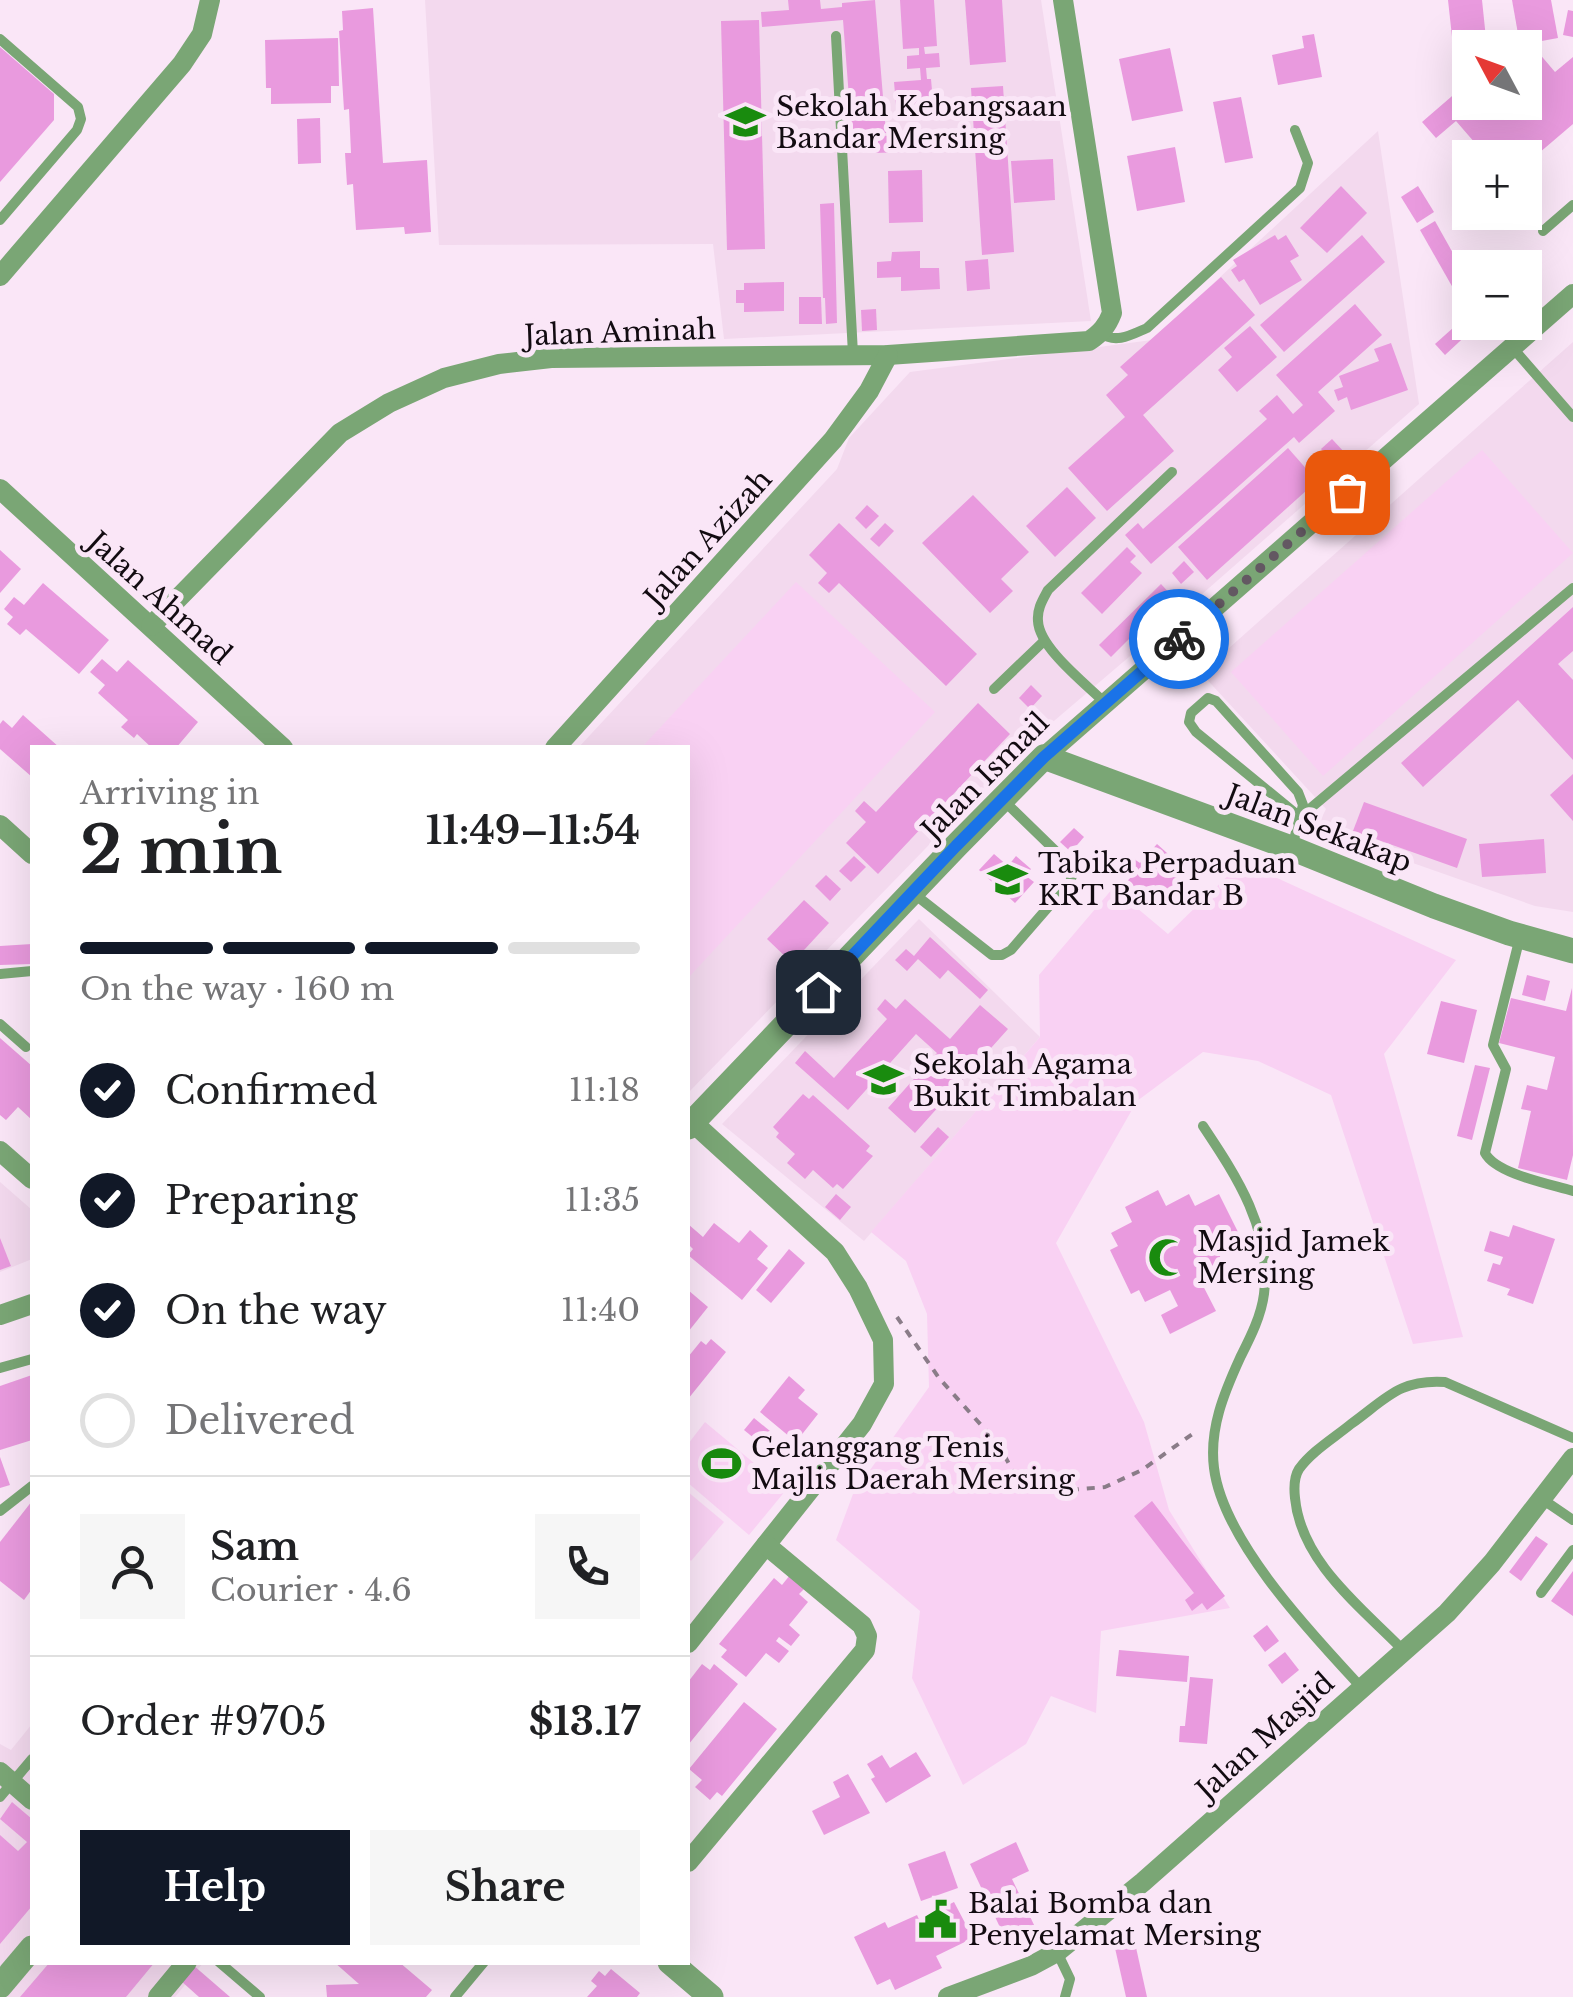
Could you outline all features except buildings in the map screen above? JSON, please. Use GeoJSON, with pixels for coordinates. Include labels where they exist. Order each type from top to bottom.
{"type":"FeatureCollection","features":[{"type":"Feature","properties":{"kind":"street"},"geometry":{"type":"LineString","coordinates":[[2,269],[182,64],[202,34],[210,0]]}},
{"type":"Feature","properties":{"kind":"street"},"geometry":{"type":"LineString","coordinates":[[1063,0],[1112,313],[1100,333]]}},
{"type":"Feature","properties":{"kind":"street","name":"Jalan Ismail"},"geometry":{"type":"LineString","coordinates":[[690,1122],[1044,757],[1573,294]]}},
{"type":"Feature","properties":{"kind":"street","name":"Jalan Aminah"},"geometry":{"type":"LineString","coordinates":[[150,626],[340,433],[389,403],[444,378],[498,364],[551,358],[888,355],[1089,340],[1100,333]]}},
{"type":"Feature","properties":{"kind":"street","name":"Jalan Azizah"},"geometry":{"type":"LineString","coordinates":[[558,745],[833,440],[870,392],[888,355]]}},
{"type":"Feature","properties":{"kind":"street","name":"Jalan Ahmad"},"geometry":{"type":"LineString","coordinates":[[0,488],[280,745]]}},
{"type":"Feature","properties":{"kind":"street","name":"Jalan Sekakap"},"geometry":{"type":"LineString","coordinates":[[1044,757],[1291,848],[1434,906],[1573,950]]}},
{"type":"Feature","properties":{"kind":"street"},"geometry":{"type":"LineString","coordinates":[[0,825],[30,852]]}},
{"type":"Feature","properties":{"kind":"street"},"geometry":{"type":"LineString","coordinates":[[690,1124],[835,1252],[884,1340],[884,1384],[862,1424],[690,1640]]}},
{"type":"Feature","properties":{"kind":"street"},"geometry":{"type":"LineString","coordinates":[[0,1151],[30,1177]]}},
{"type":"Feature","properties":{"kind":"street"},"geometry":{"type":"LineString","coordinates":[[0,1316],[30,1305]]}},
{"type":"Feature","properties":{"kind":"street","name":"Jalan Masjid"},"geometry":{"type":"LineString","coordinates":[[948,1997],[1058,1952],[1143,1882],[1447,1612],[1492,1563],[1573,1458]]}},
{"type":"Feature","properties":{"kind":"street"},"geometry":{"type":"LineString","coordinates":[[690,1860],[865,1650],[867,1636],[862,1625],[766,1545]]}},
{"type":"Feature","properties":{"kind":"street"},"geometry":{"type":"LineString","coordinates":[[4,1784],[30,1799]]}},
{"type":"Feature","properties":{"kind":"street"},"geometry":{"type":"LineString","coordinates":[[0,1986],[30,1950]]}},
{"type":"Feature","properties":{"kind":"street"},"geometry":{"type":"LineString","coordinates":[[158,1997],[185,1965]]}},
{"type":"Feature","properties":{"kind":"street"},"geometry":{"type":"LineString","coordinates":[[674,1965],[712,1997]]}},
{"type":"Feature","properties":{"kind":"lane"},"geometry":{"type":"LineString","coordinates":[[836,36],[853,355]]}},
{"type":"Feature","properties":{"kind":"lane"},"geometry":{"type":"LineString","coordinates":[[0,40],[78,107],[81,119],[0,220]]}},
{"type":"Feature","properties":{"kind":"lane"},"geometry":{"type":"LineString","coordinates":[[1100,333],[1112,339],[1124,338],[1147,328],[1300,188],[1308,163],[1296,130]]}},
{"type":"Feature","properties":{"kind":"lane"},"geometry":{"type":"LineString","coordinates":[[1543,231],[1573,205]]}},
{"type":"Feature","properties":{"kind":"lane"},"geometry":{"type":"LineString","coordinates":[[1512,347],[1573,417]]}},
{"type":"Feature","properties":{"kind":"lane"},"geometry":{"type":"LineString","coordinates":[[1105,703],[1044,641],[1038,624],[1039,607],[1048,590],[1172,472]]}},
{"type":"Feature","properties":{"kind":"lane"},"geometry":{"type":"LineString","coordinates":[[1300,818],[1573,588]]}},
{"type":"Feature","properties":{"kind":"lane"},"geometry":{"type":"LineString","coordinates":[[994,689],[1044,641]]}},
{"type":"Feature","properties":{"kind":"lane"},"geometry":{"type":"LineString","coordinates":[[1291,848],[1300,818],[1303,805],[1298,792],[1216,701],[1208,698],[1198,704],[1189,722],[1196,732],[1300,818]]}},
{"type":"Feature","properties":{"kind":"lane"},"geometry":{"type":"LineString","coordinates":[[912,892],[992,954],[1002,955],[1011,950],[1070,882],[1073,873],[1070,864],[1002,799]]}},
{"type":"Feature","properties":{"kind":"lane"},"geometry":{"type":"LineString","coordinates":[[1520,936],[1493,1044],[1506,1069],[1485,1153],[1491,1162],[1518,1174],[1573,1190]]}},
{"type":"Feature","properties":{"kind":"lane"},"geometry":{"type":"LineString","coordinates":[[0,974],[30,971]]}},
{"type":"Feature","properties":{"kind":"lane"},"geometry":{"type":"LineString","coordinates":[[0,1024],[26,1047]]}},
{"type":"Feature","properties":{"kind":"lane"},"geometry":{"type":"LineString","coordinates":[[1203,1126],[1239,1180],[1264,1252],[1264,1295],[1218,1416],[1212,1442],[1214,1472],[1226,1510],[1244,1546],[1360,1688]]}},
{"type":"Feature","properties":{"kind":"lane"},"geometry":{"type":"LineString","coordinates":[[0,1368],[30,1360]]}},
{"type":"Feature","properties":{"kind":"lane"},"geometry":{"type":"LineString","coordinates":[[1403,1650],[1322,1566],[1310,1548],[1296,1509],[1297,1472],[1321,1447],[1405,1385],[1424,1380],[1445,1382],[1573,1438]]}},
{"type":"Feature","properties":{"kind":"lane"},"geometry":{"type":"LineString","coordinates":[[0,1510],[30,1488]]}},
{"type":"Feature","properties":{"kind":"lane"},"geometry":{"type":"LineString","coordinates":[[1542,1499],[1573,1520]]}},
{"type":"Feature","properties":{"kind":"lane"},"geometry":{"type":"LineString","coordinates":[[1542,1594],[1573,1550]]}},
{"type":"Feature","properties":{"kind":"lane"},"geometry":{"type":"LineString","coordinates":[[4,1784],[30,1761]]}},
{"type":"Feature","properties":{"kind":"lane"},"geometry":{"type":"LineString","coordinates":[[1058,1952],[1070,1979],[1064,1997]]}},
{"type":"Feature","properties":{"kind":"lane"},"geometry":{"type":"LineString","coordinates":[[223,1965],[260,1997]]}},
{"type":"Feature","properties":{"kind":"lane"},"geometry":{"type":"LineString","coordinates":[[454,1997],[481,1965]]}},
{"type":"Feature","properties":{"kind":"path"},"geometry":{"type":"LineString","coordinates":[[860,1293],[889,1306],[939,1378],[998,1444],[1014,1471],[1039,1487],[1105,1487],[1142,1470],[1218,1416]]}},
{"type":"Feature","properties":{"kind":"shaded area","name":"Sekolah Kebangsaan Bandar Mersing"},"geometry":{"type":"Polygon","coordinates":[[[425,0],[1041,0],[1091,321],[724,339],[713,244],[439,245],[425,0]]]}},
{"type":"Feature","properties":{"kind":"shaded area"},"geometry":{"type":"Polygon","coordinates":[[[1378,131],[1419,404],[1027,744],[690,1091],[690,745],[581,745],[837,469],[849,438],[910,372],[1152,340],[1378,131]]]}},
{"type":"Feature","properties":{"kind":"shaded area"},"geometry":{"type":"Polygon","coordinates":[[[1573,342],[1573,912],[1535,906],[1316,829],[1326,809],[1201,673],[1573,342]]]}},
{"type":"Feature","properties":{"kind":"shaded area"},"geometry":{"type":"Polygon","coordinates":[[[1482,450],[1573,553],[1323,776],[1231,672],[1482,450]]]}},
{"type":"Feature","properties":{"kind":"shaded area"},"geometry":{"type":"Polygon","coordinates":[[[796,582],[935,712],[690,976],[690,745],[644,745],[796,582]]]}},
{"type":"Feature","properties":{"kind":"shaded area"},"geometry":{"type":"Polygon","coordinates":[[[1242,862],[1456,960],[1384,1054],[1463,1337],[1413,1344],[1331,1095],[1258,1061],[1203,1052],[1137,1101],[1056,1243],[1144,1422],[1169,1510],[1230,1608],[1101,1631],[1096,1713],[1051,1696],[1026,1744],[963,1785],[912,1678],[920,1611],[836,1540],[853,1494],[929,1387],[927,1314],[906,1261],[871,1232],[1040,1037],[1039,975],[1113,888],[1168,934],[1242,862]]]}},
{"type":"Feature","properties":{"kind":"shaded area","name":"Sekolah Agama Bukit Timbalan"},"geometry":{"type":"Polygon","coordinates":[[[919,919],[1040,1037],[864,1241],[722,1124],[919,919]]]}},
{"type":"Feature","properties":{"kind":"shaded area"},"geometry":{"type":"Polygon","coordinates":[[[0,1182],[30,1208],[30,1260],[0,1272],[0,1182]]]}},
{"type":"Feature","properties":{"kind":"shaded area","name":"Gelanggang Tenis Majlis Daerah Mersing"},"geometry":{"type":"Polygon","coordinates":[[[705,1422],[786,1490],[749,1535],[690,1485],[690,1441],[705,1422]]]}},
{"type":"Feature","properties":{"kind":"shaded area"},"geometry":{"type":"Polygon","coordinates":[[[690,1494],[724,1522],[690,1560],[690,1494]]]}},
{"type":"Feature","properties":{"kind":"shaded area"},"geometry":{"type":"Polygon","coordinates":[[[30,1726],[30,1965],[201,1965],[175,1997],[0,1997],[0,1744],[11,1750],[30,1726]]]}},
{"type":"Feature","properties":{"kind":"way so far"},"geometry":{"type":"LineString","coordinates":[[1179,639],[1347,492]]}},
{"type":"Feature","properties":{"kind":"place","name":"Sekolah Kebangsaan Bandar Mersing"},"geometry":{"type":"Point","coordinates":[746,122]}},
{"type":"Feature","properties":{"kind":"place","name":"Tabika Perpaduan KRT Bandar B"},"geometry":{"type":"Point","coordinates":[1008,879]}},
{"type":"Feature","properties":{"kind":"place","name":"Sekolah Agama Bukit Timbalan"},"geometry":{"type":"Point","coordinates":[883,1080]}},
{"type":"Feature","properties":{"kind":"place","name":"Masjid Jamek Mersing"},"geometry":{"type":"Point","coordinates":[1167,1257]}},
{"type":"Feature","properties":{"kind":"place","name":"Gelanggang Tenis Majlis Daerah Mersing"},"geometry":{"type":"Point","coordinates":[721,1463]}},
{"type":"Feature","properties":{"kind":"place","name":"Balai Bomba dan Penyelamat Mersing"},"geometry":{"type":"Point","coordinates":[938,1919]}},
{"type":"Feature","properties":{"kind":"route"},"geometry":{"type":"LineString","coordinates":[[818,992],[1044,757],[1179,639]]}}]}
